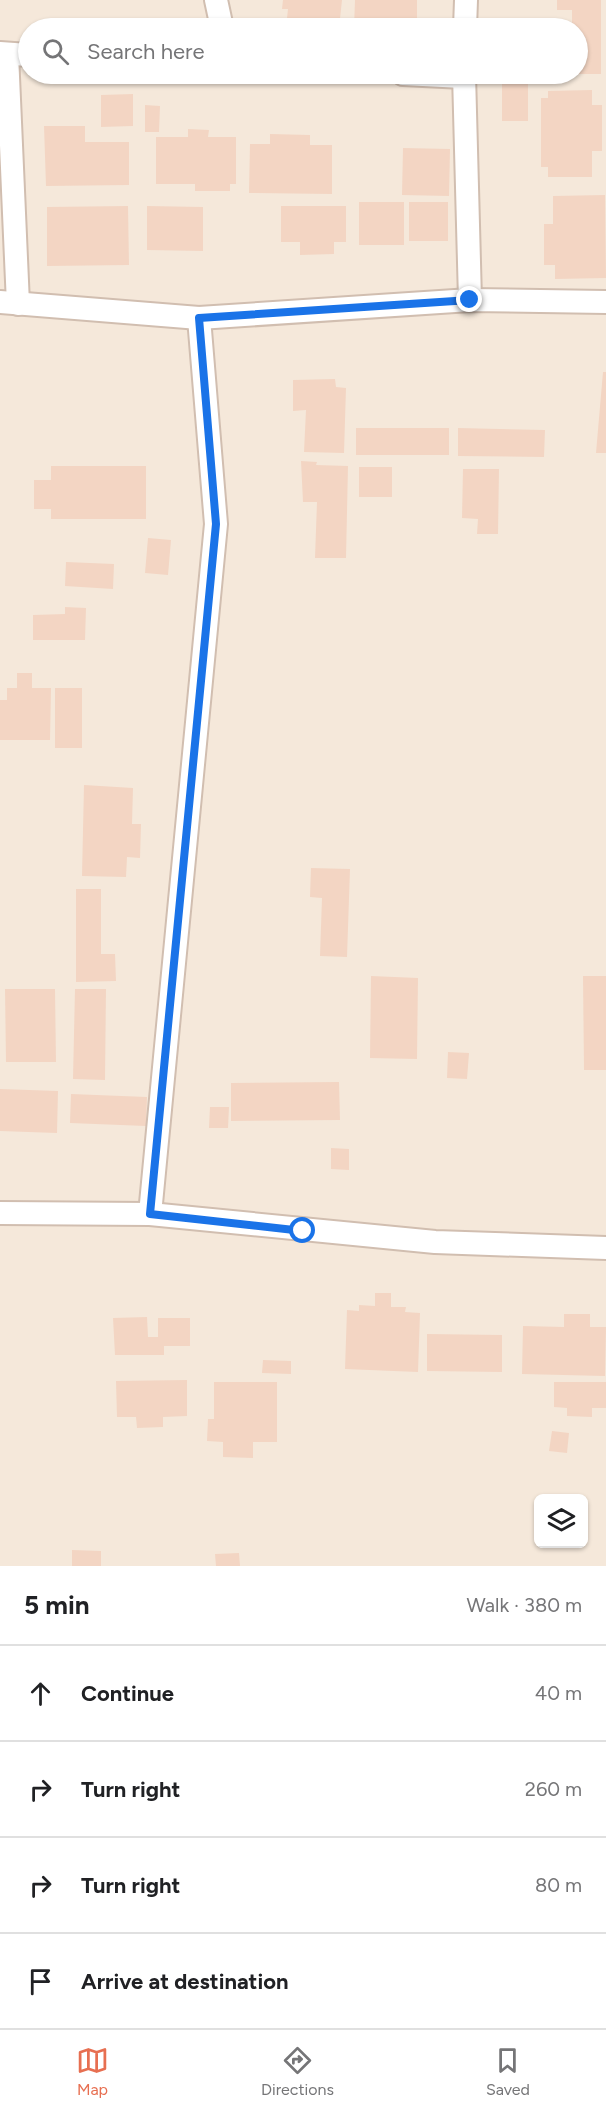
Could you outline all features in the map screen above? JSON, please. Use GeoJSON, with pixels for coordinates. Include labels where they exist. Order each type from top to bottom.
{"type":"FeatureCollection","features":[{"type":"Feature","properties":{"kind":"street"},"geometry":{"type":"LineString","coordinates":[[216,0],[220,18]]}},
{"type":"Feature","properties":{"kind":"street"},"geometry":{"type":"LineString","coordinates":[[465,18],[466,0]]}},
{"type":"Feature","properties":{"kind":"street"},"geometry":{"type":"LineString","coordinates":[[12,54],[9,303],[199,318],[470,300],[606,302]]}},
{"type":"Feature","properties":{"kind":"street"},"geometry":{"type":"LineString","coordinates":[[463,84],[470,300]]}},
{"type":"Feature","properties":{"kind":"street"},"geometry":{"type":"LineString","coordinates":[[150,1214],[216,524],[199,318]]}},
{"type":"Feature","properties":{"kind":"street"},"geometry":{"type":"LineString","coordinates":[[0,1213],[150,1214],[435,1242],[606,1248]]}},
{"type":"Feature","properties":{"kind":"shaded area"},"geometry":{"type":"Polygon","coordinates":[[[0,0],[606,0],[606,1566],[0,1566],[0,0]]]}},
{"type":"Feature","properties":{"kind":"building"},"geometry":{"type":"Polygon","coordinates":[[[283,0],[342,0],[340,18],[287,18],[288,9],[282,9],[283,0]]]}},
{"type":"Feature","properties":{"kind":"building"},"geometry":{"type":"Polygon","coordinates":[[[355,0],[417,0],[417,18],[354,18],[355,0]]]}},
{"type":"Feature","properties":{"kind":"building"},"geometry":{"type":"Polygon","coordinates":[[[557,0],[601,0],[601,74],[588,74],[588,18],[572,18],[572,10],[557,10],[557,0]]]}},
{"type":"Feature","properties":{"kind":"building"},"geometry":{"type":"Polygon","coordinates":[[[502,84],[528,84],[528,121],[502,121],[502,84]]]}},
{"type":"Feature","properties":{"kind":"building"},"geometry":{"type":"Polygon","coordinates":[[[592,90],[592,105],[602,105],[602,151],[592,151],[592,177],[548,177],[548,167],[541,167],[541,98],[548,98],[548,91],[592,90]]]}},
{"type":"Feature","properties":{"kind":"building"},"geometry":{"type":"Polygon","coordinates":[[[133,94],[133,126],[101,127],[101,95],[133,94]]]}},
{"type":"Feature","properties":{"kind":"building"},"geometry":{"type":"Polygon","coordinates":[[[145,105],[160,106],[159,132],[145,132],[145,105]]]}},
{"type":"Feature","properties":{"kind":"building"},"geometry":{"type":"Polygon","coordinates":[[[44,126],[85,126],[85,142],[129,142],[129,185],[46,186],[44,126]]]}},
{"type":"Feature","properties":{"kind":"building"},"geometry":{"type":"Polygon","coordinates":[[[188,129],[209,130],[208,137],[236,137],[236,184],[230,184],[230,191],[195,191],[195,184],[156,184],[156,137],[188,137],[188,129]]]}},
{"type":"Feature","properties":{"kind":"building"},"geometry":{"type":"Polygon","coordinates":[[[270,134],[310,135],[310,145],[332,145],[332,194],[249,193],[250,144],[270,144],[270,134]]]}},
{"type":"Feature","properties":{"kind":"building"},"geometry":{"type":"Polygon","coordinates":[[[403,148],[450,149],[449,196],[402,195],[403,148]]]}},
{"type":"Feature","properties":{"kind":"building"},"geometry":{"type":"Polygon","coordinates":[[[605,195],[606,278],[555,279],[555,265],[544,265],[544,224],[553,224],[553,196],[605,195]]]}},
{"type":"Feature","properties":{"kind":"building"},"geometry":{"type":"Polygon","coordinates":[[[359,202],[404,202],[404,245],[359,245],[359,202]]]}},
{"type":"Feature","properties":{"kind":"building"},"geometry":{"type":"Polygon","coordinates":[[[409,202],[448,202],[448,241],[409,241],[409,202]]]}},
{"type":"Feature","properties":{"kind":"building"},"geometry":{"type":"Polygon","coordinates":[[[128,206],[129,265],[47,266],[47,207],[128,206]]]}},
{"type":"Feature","properties":{"kind":"building"},"geometry":{"type":"Polygon","coordinates":[[[147,206],[203,207],[203,251],[147,250],[147,206]]]}},
{"type":"Feature","properties":{"kind":"building"},"geometry":{"type":"Polygon","coordinates":[[[281,206],[346,206],[346,242],[334,242],[334,254],[300,255],[300,242],[281,242],[281,206]]]}},
{"type":"Feature","properties":{"kind":"building"},"geometry":{"type":"Polygon","coordinates":[[[603,372],[606,372],[606,453],[596,453],[603,372]]]}},
{"type":"Feature","properties":{"kind":"building"},"geometry":{"type":"Polygon","coordinates":[[[335,379],[336,387],[346,388],[344,453],[304,452],[306,410],[293,411],[293,380],[335,379]]]}},
{"type":"Feature","properties":{"kind":"building"},"geometry":{"type":"Polygon","coordinates":[[[356,428],[449,428],[449,455],[356,455],[356,428]]]}},
{"type":"Feature","properties":{"kind":"building"},"geometry":{"type":"Polygon","coordinates":[[[458,428],[545,430],[544,457],[458,456],[458,428]]]}},
{"type":"Feature","properties":{"kind":"building"},"geometry":{"type":"Polygon","coordinates":[[[301,461],[317,462],[316,465],[348,466],[346,558],[315,558],[317,502],[303,502],[301,461]]]}},
{"type":"Feature","properties":{"kind":"building"},"geometry":{"type":"Polygon","coordinates":[[[51,466],[146,466],[146,519],[51,519],[51,509],[34,509],[34,480],[51,480],[51,466]]]}},
{"type":"Feature","properties":{"kind":"building"},"geometry":{"type":"Polygon","coordinates":[[[359,467],[392,467],[392,497],[359,497],[359,467]]]}},
{"type":"Feature","properties":{"kind":"building"},"geometry":{"type":"Polygon","coordinates":[[[463,469],[499,469],[498,534],[477,534],[478,519],[462,518],[463,469]]]}},
{"type":"Feature","properties":{"kind":"building"},"geometry":{"type":"Polygon","coordinates":[[[148,538],[171,540],[168,575],[145,573],[148,538]]]}},
{"type":"Feature","properties":{"kind":"building"},"geometry":{"type":"Polygon","coordinates":[[[66,562],[114,564],[113,589],[65,586],[66,562]]]}},
{"type":"Feature","properties":{"kind":"building"},"geometry":{"type":"Polygon","coordinates":[[[65,607],[86,608],[85,640],[33,640],[33,615],[65,614],[65,607]]]}},
{"type":"Feature","properties":{"kind":"building"},"geometry":{"type":"Polygon","coordinates":[[[17,673],[32,673],[32,688],[51,688],[50,740],[0,740],[0,700],[7,700],[7,688],[17,688],[17,673]]]}},
{"type":"Feature","properties":{"kind":"building"},"geometry":{"type":"Polygon","coordinates":[[[55,688],[82,688],[82,748],[55,748],[55,688]]]}},
{"type":"Feature","properties":{"kind":"building"},"geometry":{"type":"Polygon","coordinates":[[[84,785],[133,788],[132,824],[141,824],[140,858],[127,857],[126,877],[82,876],[84,785]]]}},
{"type":"Feature","properties":{"kind":"building"},"geometry":{"type":"Polygon","coordinates":[[[311,868],[350,869],[347,957],[320,956],[322,898],[310,897],[311,868]]]}},
{"type":"Feature","properties":{"kind":"building"},"geometry":{"type":"Polygon","coordinates":[[[76,889],[101,889],[101,954],[115,954],[116,981],[76,982],[76,889]]]}},
{"type":"Feature","properties":{"kind":"building"},"geometry":{"type":"Polygon","coordinates":[[[371,976],[418,978],[417,1059],[370,1058],[371,976]]]}},
{"type":"Feature","properties":{"kind":"building"},"geometry":{"type":"Polygon","coordinates":[[[583,976],[606,976],[606,1070],[584,1070],[583,976]]]}},
{"type":"Feature","properties":{"kind":"building"},"geometry":{"type":"Polygon","coordinates":[[[5,989],[55,989],[56,1062],[6,1062],[5,989]]]}},
{"type":"Feature","properties":{"kind":"building"},"geometry":{"type":"Polygon","coordinates":[[[75,989],[106,989],[105,1080],[73,1079],[75,989]]]}},
{"type":"Feature","properties":{"kind":"building"},"geometry":{"type":"Polygon","coordinates":[[[448,1052],[469,1053],[467,1079],[447,1078],[448,1052]]]}},
{"type":"Feature","properties":{"kind":"building"},"geometry":{"type":"Polygon","coordinates":[[[339,1082],[340,1120],[231,1121],[231,1083],[339,1082]]]}},
{"type":"Feature","properties":{"kind":"building"},"geometry":{"type":"Polygon","coordinates":[[[0,1089],[58,1091],[57,1133],[0,1131],[0,1089]]]}},
{"type":"Feature","properties":{"kind":"building"},"geometry":{"type":"Polygon","coordinates":[[[71,1094],[147,1097],[146,1126],[70,1123],[71,1094]]]}},
{"type":"Feature","properties":{"kind":"building"},"geometry":{"type":"Polygon","coordinates":[[[210,1107],[229,1107],[228,1128],[209,1128],[210,1107]]]}},
{"type":"Feature","properties":{"kind":"building"},"geometry":{"type":"Polygon","coordinates":[[[331,1148],[349,1149],[349,1170],[331,1169],[331,1148]]]}},
{"type":"Feature","properties":{"kind":"building"},"geometry":{"type":"Polygon","coordinates":[[[375,1293],[391,1293],[391,1307],[406,1307],[405,1312],[420,1313],[418,1372],[345,1369],[347,1310],[359,1311],[359,1305],[375,1306],[375,1293]]]}},
{"type":"Feature","properties":{"kind":"building"},"geometry":{"type":"Polygon","coordinates":[[[564,1314],[590,1314],[590,1327],[606,1327],[605,1376],[522,1374],[523,1326],[564,1327],[564,1314]]]}},
{"type":"Feature","properties":{"kind":"building"},"geometry":{"type":"Polygon","coordinates":[[[147,1317],[148,1337],[158,1337],[158,1318],[190,1318],[190,1346],[164,1346],[164,1355],[115,1355],[113,1318],[147,1317]]]}},
{"type":"Feature","properties":{"kind":"building"},"geometry":{"type":"Polygon","coordinates":[[[427,1334],[502,1335],[502,1372],[427,1371],[427,1334]]]}},
{"type":"Feature","properties":{"kind":"building"},"geometry":{"type":"Polygon","coordinates":[[[263,1360],[291,1361],[291,1374],[262,1373],[263,1360]]]}},
{"type":"Feature","properties":{"kind":"building"},"geometry":{"type":"Polygon","coordinates":[[[187,1380],[187,1416],[163,1417],[163,1427],[137,1428],[136,1417],[117,1417],[116,1381],[187,1380]]]}},
{"type":"Feature","properties":{"kind":"building"},"geometry":{"type":"Polygon","coordinates":[[[214,1382],[277,1382],[277,1442],[253,1442],[253,1458],[223,1457],[223,1442],[207,1441],[208,1419],[214,1419],[214,1382]]]}},
{"type":"Feature","properties":{"kind":"building"},"geometry":{"type":"Polygon","coordinates":[[[554,1382],[606,1382],[606,1408],[592,1408],[592,1417],[567,1416],[567,1408],[554,1407],[554,1382]]]}},
{"type":"Feature","properties":{"kind":"building"},"geometry":{"type":"Polygon","coordinates":[[[552,1431],[569,1433],[567,1453],[549,1451],[552,1431]]]}},
{"type":"Feature","properties":{"kind":"building"},"geometry":{"type":"Polygon","coordinates":[[[72,1550],[101,1551],[101,1566],[72,1566],[72,1550]]]}},
{"type":"Feature","properties":{"kind":"building"},"geometry":{"type":"Polygon","coordinates":[[[239,1553],[240,1566],[216,1566],[215,1554],[239,1553]]]}},
{"type":"Feature","properties":{"kind":"route"},"geometry":{"type":"LineString","coordinates":[[303,1231],[150,1214],[216,524],[199,318],[470,300]]}}]}
